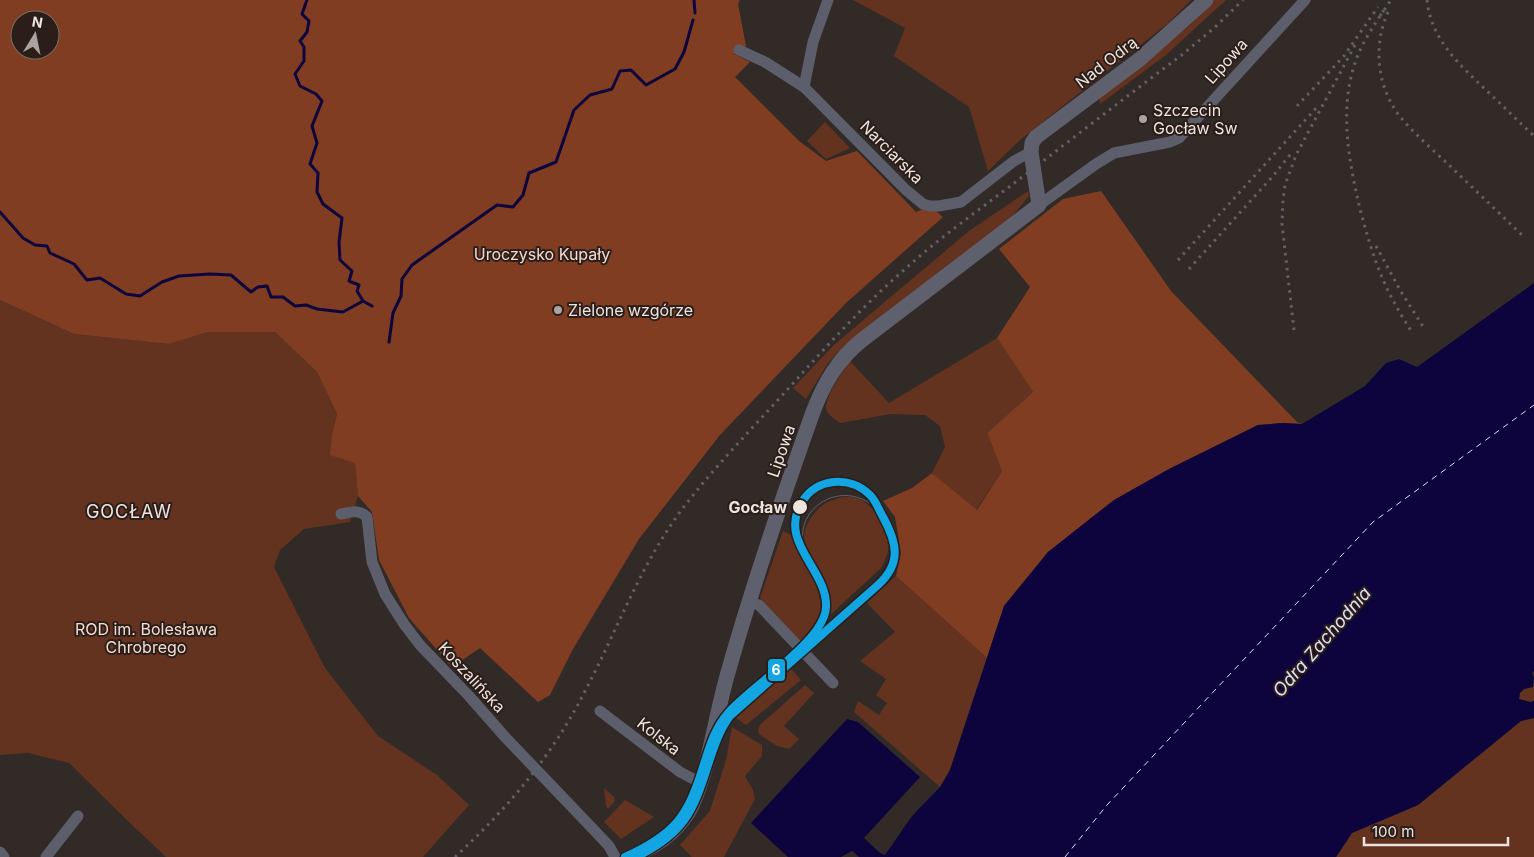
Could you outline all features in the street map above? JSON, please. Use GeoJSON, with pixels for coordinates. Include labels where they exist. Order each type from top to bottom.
{"type":"FeatureCollection","features":[{"type":"Feature","properties":{"kind":"street"},"geometry":{"type":"LineString","coordinates":[[804,87],[813,42],[828,0]]}},
{"type":"Feature","properties":{"kind":"street","name":"Nad Odrą"},"geometry":{"type":"LineString","coordinates":[[1031,152],[1032,143],[1039,135],[1140,59],[1206,0]]}},
{"type":"Feature","properties":{"kind":"street","name":"Lipowa"},"geometry":{"type":"LineString","coordinates":[[630,857],[656,846],[673,832],[690,808],[712,744],[724,689],[749,602],[813,412],[824,385],[836,366],[862,340],[1096,164],[1114,153],[1156,146],[1179,138],[1305,0]]}},
{"type":"Feature","properties":{"kind":"street","name":"Narciarska"},"geometry":{"type":"LineString","coordinates":[[740,50],[765,62],[804,87],[906,190],[923,204],[939,206],[960,202],[1014,161],[1031,152]]}},
{"type":"Feature","properties":{"kind":"street"},"geometry":{"type":"LineString","coordinates":[[1031,152],[1039,205]]}},
{"type":"Feature","properties":{"kind":"street","name":"Koszalińska"},"geometry":{"type":"LineString","coordinates":[[341,514],[359,512],[367,517],[372,562],[379,580],[404,624],[420,645],[609,846],[615,857]]}},
{"type":"Feature","properties":{"kind":"street"},"geometry":{"type":"LineString","coordinates":[[749,602],[759,605],[833,683]]}},
{"type":"Feature","properties":{"kind":"street","name":"Kolska"},"geometry":{"type":"LineString","coordinates":[[600,711],[680,772],[700,782]]}},
{"type":"Feature","properties":{"kind":"street"},"geometry":{"type":"LineString","coordinates":[[46,857],[78,816]]}},
{"type":"Feature","properties":{"kind":"street"},"geometry":{"type":"LineString","coordinates":[[0,852],[4,857]]}},
{"type":"Feature","properties":{"kind":"green space","name":"Uroczysko Kupały"},"geometry":{"type":"Polygon","coordinates":[[[0,0],[740,0],[738,4],[746,46],[734,54],[750,62],[735,77],[799,141],[826,161],[857,151],[916,212],[930,206],[943,217],[846,303],[720,435],[639,539],[573,649],[550,695],[538,702],[480,648],[452,667],[409,618],[379,560],[372,512],[358,496],[355,463],[330,455],[332,434],[337,414],[317,372],[275,332],[208,332],[169,344],[74,334],[0,300],[0,0]]]}},
{"type":"Feature","properties":{"kind":"green space"},"geometry":{"type":"Polygon","coordinates":[[[853,0],[1191,0],[1167,24],[1020,140],[988,171],[969,107],[894,56],[905,28],[853,0]]]}},
{"type":"Feature","properties":{"kind":"green space"},"geometry":{"type":"Polygon","coordinates":[[[1214,0],[1226,0],[1166,55],[1100,104],[1099,99],[1191,24],[1214,0]]]}},
{"type":"Feature","properties":{"kind":"green space"},"geometry":{"type":"Polygon","coordinates":[[[825,122],[850,148],[826,159],[807,141],[825,122]]]}},
{"type":"Feature","properties":{"kind":"green space"},"geometry":{"type":"Polygon","coordinates":[[[1028,191],[1029,196],[1009,220],[843,347],[828,363],[806,399],[793,388],[834,345],[969,231],[1028,191]]]}},
{"type":"Feature","properties":{"kind":"green space"},"geometry":{"type":"Polygon","coordinates":[[[1101,191],[1171,291],[1297,422],[1302,424],[1258,425],[1169,469],[1114,500],[1048,552],[1004,606],[987,658],[896,576],[901,553],[895,517],[883,501],[912,488],[932,473],[977,510],[1002,471],[987,433],[1033,392],[997,338],[1030,287],[999,249],[1063,199],[1101,191]]]}},
{"type":"Feature","properties":{"kind":"green space","name":"ROD im. Bolesława Chrobrego"},"geometry":{"type":"Polygon","coordinates":[[[0,300],[74,334],[169,344],[208,332],[275,332],[317,372],[337,414],[332,434],[355,463],[358,496],[350,522],[304,529],[280,550],[274,567],[325,668],[378,736],[437,775],[469,805],[423,857],[166,857],[69,763],[28,753],[0,755],[0,300]]]}},
{"type":"Feature","properties":{"kind":"green space"},"geometry":{"type":"Polygon","coordinates":[[[997,338],[1033,392],[987,433],[1002,471],[976,510],[932,473],[945,447],[940,426],[925,415],[891,414],[840,423],[828,413],[826,408],[832,390],[850,361],[889,403],[997,338]]]}},
{"type":"Feature","properties":{"kind":"green space"},"geometry":{"type":"Polygon","coordinates":[[[843,497],[859,499],[877,514],[888,534],[889,547],[881,568],[829,616],[828,593],[807,550],[804,542],[804,533],[807,524],[820,507],[843,497]]]}},
{"type":"Feature","properties":{"kind":"green space"},"geometry":{"type":"Polygon","coordinates":[[[783,531],[792,535],[811,568],[817,580],[824,604],[823,616],[817,629],[803,644],[760,598],[783,531]]]}},
{"type":"Feature","properties":{"kind":"green space"},"geometry":{"type":"Polygon","coordinates":[[[896,576],[987,658],[950,770],[940,787],[854,712],[858,701],[879,715],[887,703],[876,695],[886,679],[860,661],[895,632],[867,603],[896,576]]]}},
{"type":"Feature","properties":{"kind":"green space"},"geometry":{"type":"Polygon","coordinates":[[[791,669],[801,680],[746,725],[736,718],[791,669]]]}},
{"type":"Feature","properties":{"kind":"green space"},"geometry":{"type":"Polygon","coordinates":[[[1534,681],[1534,701],[1530,702],[1519,699],[1520,693],[1524,689],[1533,687],[1534,681]]]}},
{"type":"Feature","properties":{"kind":"green space"},"geometry":{"type":"Polygon","coordinates":[[[805,685],[814,693],[784,726],[799,739],[789,749],[777,746],[759,734],[758,729],[761,724],[805,685]]]}},
{"type":"Feature","properties":{"kind":"green space"},"geometry":{"type":"Polygon","coordinates":[[[1534,718],[1534,857],[1336,857],[1352,833],[1418,805],[1521,721],[1534,718]]]}},
{"type":"Feature","properties":{"kind":"green space"},"geometry":{"type":"Polygon","coordinates":[[[732,727],[762,745],[762,756],[745,776],[753,790],[755,799],[724,857],[692,857],[680,845],[710,811],[726,760],[732,727]]]}},
{"type":"Feature","properties":{"kind":"green space"},"geometry":{"type":"Polygon","coordinates":[[[604,788],[614,797],[615,801],[608,809],[606,806],[604,788]]]}},
{"type":"Feature","properties":{"kind":"green space"},"geometry":{"type":"Polygon","coordinates":[[[625,800],[654,817],[621,839],[604,822],[625,800]]]}},
{"type":"Feature","properties":{"kind":"water","name":"Odra Zachodnia"},"geometry":{"type":"Polygon","coordinates":[[[1534,283],[1534,671],[1532,673],[1534,678],[1533,687],[1524,689],[1520,693],[1519,699],[1530,702],[1534,701],[1534,718],[1521,721],[1418,805],[1352,833],[1336,857],[859,857],[852,851],[841,857],[788,857],[751,823],[847,719],[858,722],[920,777],[864,838],[880,853],[885,855],[912,816],[940,787],[950,770],[1004,606],[1048,552],[1114,500],[1169,469],[1258,425],[1302,424],[1365,386],[1386,363],[1399,359],[1417,367],[1534,283]]]}},
{"type":"Feature","properties":{"kind":"waterway"},"geometry":{"type":"LineString","coordinates":[[307,0],[302,14],[309,21],[307,32],[300,41],[304,47],[304,61],[295,74],[300,86],[316,94],[322,101],[312,126],[317,143],[310,164],[318,173],[317,192],[323,204],[342,218],[339,242],[340,260],[352,271],[349,281],[359,285],[357,291],[363,301],[372,306]]}},
{"type":"Feature","properties":{"kind":"waterway"},"geometry":{"type":"LineString","coordinates":[[694,0],[695,13]]}},
{"type":"Feature","properties":{"kind":"waterway"},"geometry":{"type":"LineString","coordinates":[[389,342],[393,313],[401,296],[402,279],[412,265],[497,205],[513,207],[523,195],[529,173],[556,162],[574,110],[590,95],[612,89],[620,71],[631,70],[646,85],[675,69],[684,52],[693,20]]}},
{"type":"Feature","properties":{"kind":"waterway"},"geometry":{"type":"LineString","coordinates":[[0,212],[23,238],[35,245],[47,246],[50,253],[74,264],[87,280],[100,278],[126,294],[140,296],[162,282],[179,276],[210,274],[231,275],[251,292],[258,287],[267,286],[271,297],[283,297],[295,306],[306,305],[317,309],[343,312],[363,301]]}},
{"type":"Feature","properties":{"kind":"ferry route"},"geometry":{"type":"LineString","coordinates":[[1065,857],[1107,805],[1373,522],[1534,405]]}},
{"type":"Feature","properties":{"kind":"tram line"},"geometry":{"type":"LineString","coordinates":[[806,555],[802,538],[805,523],[812,510],[823,501],[837,496],[852,496],[868,502],[882,514]]}},
{"type":"Feature","properties":{"kind":"railway"},"geometry":{"type":"LineString","coordinates":[[455,857],[510,801],[558,738],[596,670],[641,575],[683,508],[717,467],[823,350],[854,317],[931,247],[1183,54],[1243,0]]}},
{"type":"Feature","properties":{"kind":"railway"},"geometry":{"type":"LineString","coordinates":[[1380,16],[1391,0]]}},
{"type":"Feature","properties":{"kind":"railway"},"geometry":{"type":"LineString","coordinates":[[1427,0],[1434,27],[1448,51],[1534,136]]}},
{"type":"Feature","properties":{"kind":"railway"},"geometry":{"type":"LineString","coordinates":[[1297,106],[1344,56],[1378,7]]}},
{"type":"Feature","properties":{"kind":"railway"},"geometry":{"type":"LineString","coordinates":[[1384,10],[1364,42],[1355,63],[1347,99],[1347,136],[1360,209],[1377,266],[1398,310],[1413,334]]}},
{"type":"Feature","properties":{"kind":"railway"},"geometry":{"type":"LineString","coordinates":[[1388,12],[1383,25],[1379,51],[1382,78],[1391,103],[1416,134],[1524,237]]}},
{"type":"Feature","properties":{"kind":"railway"},"geometry":{"type":"LineString","coordinates":[[1294,330],[1282,224],[1285,185],[1296,155],[1355,45]]}},
{"type":"Feature","properties":{"kind":"railway"},"geometry":{"type":"LineString","coordinates":[[1178,260],[1318,106]]}},
{"type":"Feature","properties":{"kind":"railway"},"geometry":{"type":"LineString","coordinates":[[1189,269],[1273,176],[1293,151]]}},
{"type":"Feature","properties":{"kind":"railway"},"geometry":{"type":"LineString","coordinates":[[1376,246],[1400,290],[1424,328]]}},
{"type":"Feature","properties":{"kind":"transit line","name":"6"},"geometry":{"type":"LineString","coordinates":[[625,857],[657,840],[678,821],[692,797],[713,737],[723,719],[739,702],[801,648],[814,634],[822,620],[826,607],[825,594],[820,581],[805,556],[795,530],[796,516],[802,502],[808,494],[824,484],[843,482],[853,484],[862,489],[874,500],[892,536],[895,552],[891,569],[878,585],[730,716],[717,739],[697,796],[684,820],[665,840],[636,857]]}},
{"type":"Feature","properties":{"kind":"place","name":"Szczecin Gocław Sw"},"geometry":{"type":"Point","coordinates":[1143,119]}},
{"type":"Feature","properties":{"kind":"place","name":"Zielone wzgórze"},"geometry":{"type":"Point","coordinates":[558,310]}},
{"type":"Feature","properties":{"kind":"place","name":"Gocław"},"geometry":{"type":"Point","coordinates":[800,507]}},
{"type":"Feature","properties":{"kind":"district","name":"GOCŁAW"},"geometry":{"type":"Point","coordinates":[129,512]}}]}
